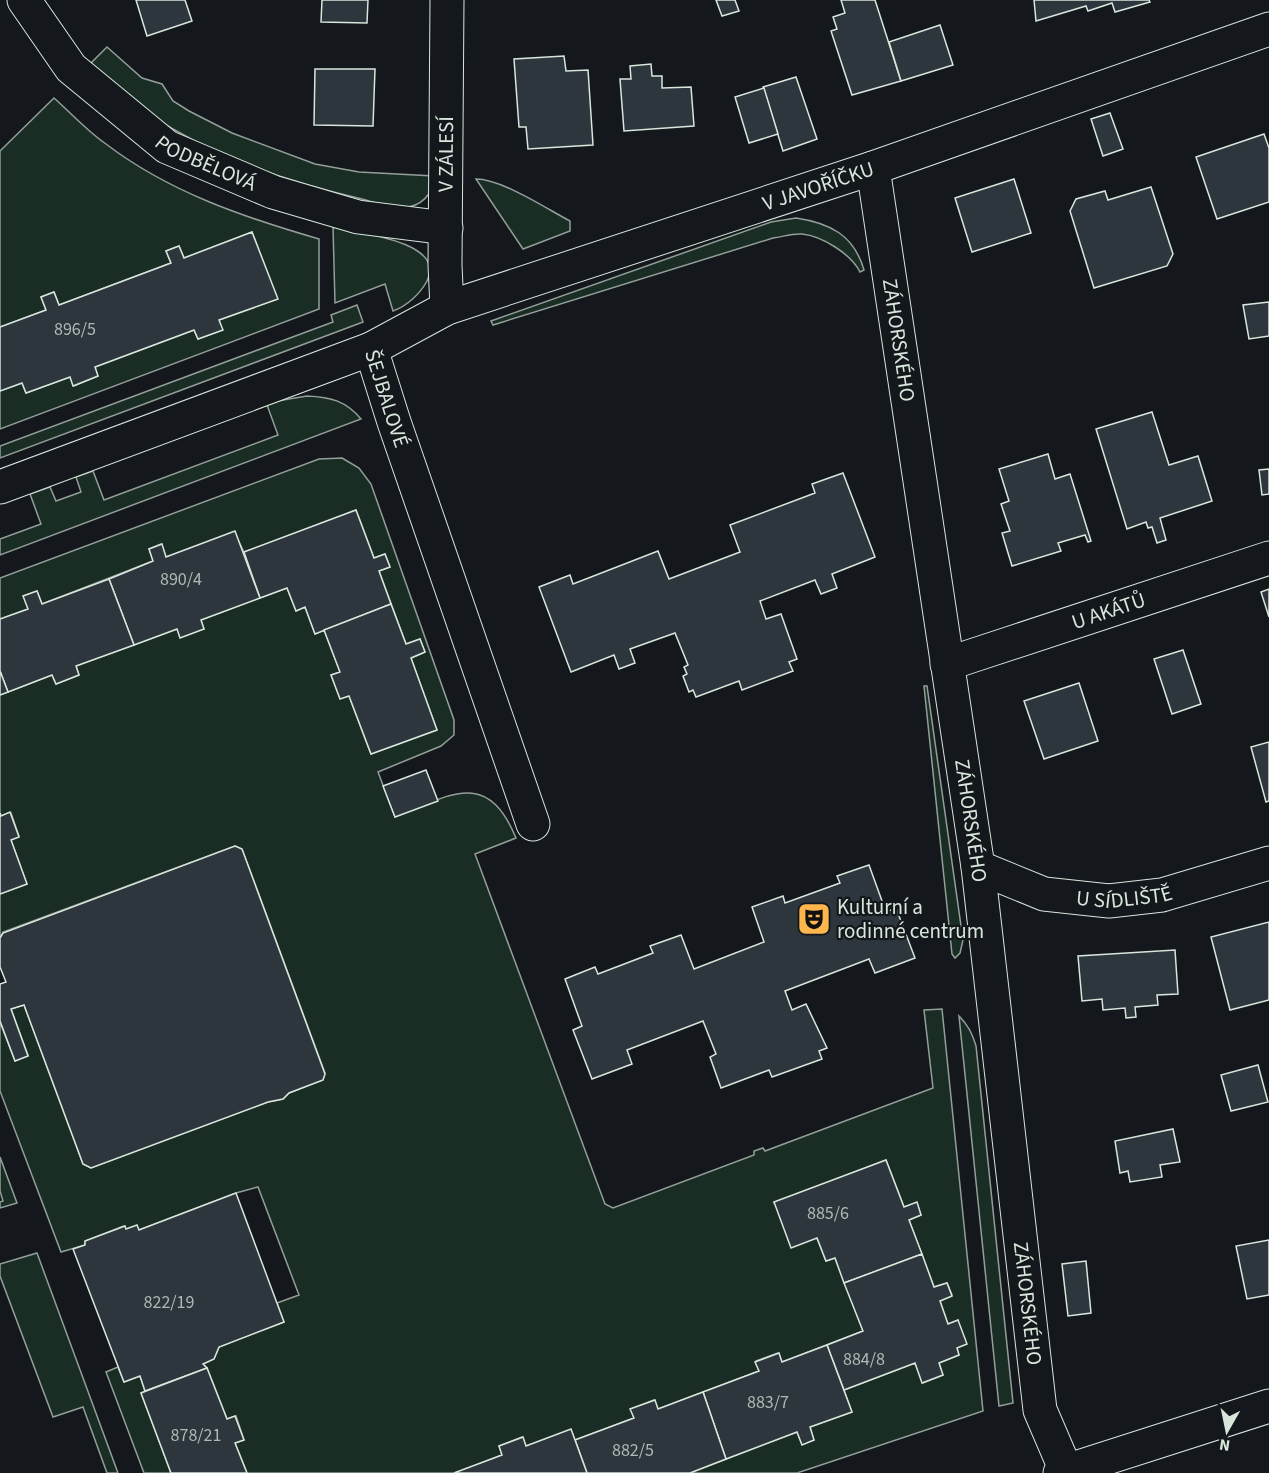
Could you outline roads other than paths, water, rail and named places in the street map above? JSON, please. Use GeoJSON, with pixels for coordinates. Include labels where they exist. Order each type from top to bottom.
{"type":"FeatureCollection","features":[{"type":"Feature","properties":{"kind":"street","name":"PODBĚLOVÁ"},"geometry":{"type":"LineString","coordinates":[[24,0],[71,68],[167,147],[273,192],[358,217],[446,228]]}},
{"type":"Feature","properties":{"kind":"street","name":"V ZÁLESÍ"},"geometry":{"type":"LineString","coordinates":[[447,0],[447,308]]}},
{"type":"Feature","properties":{"kind":"street","name":"V JAVOŘÍČKU"},"geometry":{"type":"LineString","coordinates":[[371,349],[447,308],[873,168],[1269,29]]}},
{"type":"Feature","properties":{"kind":"street","name":"ZÁHORSKÉHO"},"geometry":{"type":"LineString","coordinates":[[873,168],[978,867],[1040,1410],[1064,1472]]}},
{"type":"Feature","properties":{"kind":"street","name":"ŠEJBALOVÉ"},"geometry":{"type":"LineString","coordinates":[[0,487],[371,349],[532,824]]}},
{"type":"Feature","properties":{"kind":"street","name":"U AKÁTŮ"},"geometry":{"type":"LineString","coordinates":[[947,664],[1269,558]]}},
{"type":"Feature","properties":{"kind":"street","name":"U SÍDLIŠTĚ"},"geometry":{"type":"LineString","coordinates":[[978,867],[1044,894],[1109,900],[1162,895],[1269,863]]}},
{"type":"Feature","properties":{"kind":"street"},"geometry":{"type":"LineString","coordinates":[[1064,1472],[1269,1406]]}},
{"type":"Feature","properties":{"kind":"place","name":"Kulturní a rodinné centrum"},"geometry":{"type":"Point","coordinates":[814,919]}}]}
